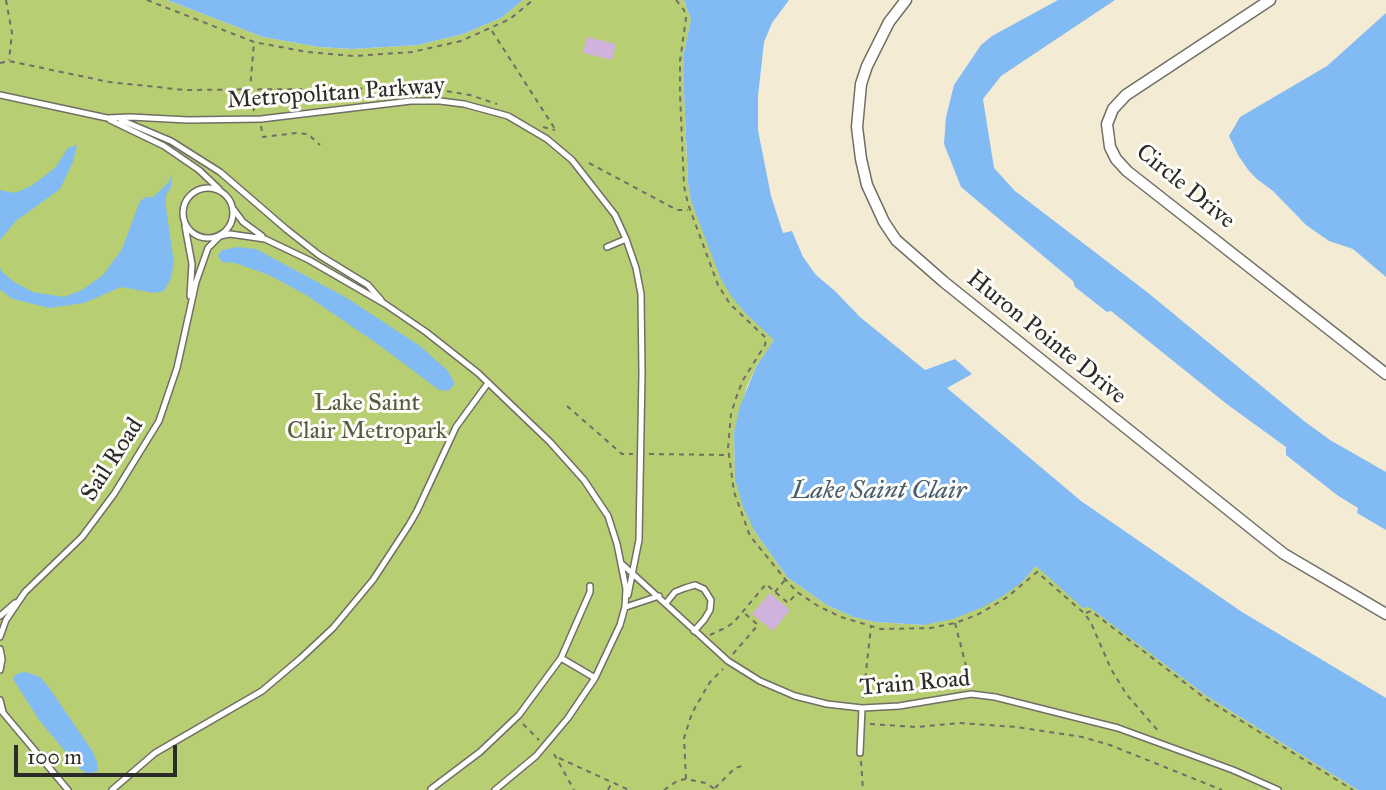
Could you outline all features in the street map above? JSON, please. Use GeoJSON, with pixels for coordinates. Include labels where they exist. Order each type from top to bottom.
{"type":"FeatureCollection","features":[{"type":"Feature","properties":{"kind":"street","name":"Huron Pointe Drive"},"geometry":{"type":"LineString","coordinates":[[906,0],[889,22],[867,66],[857,127],[867,185],[879,212],[897,240],[933,274],[1284,554],[1386,614]]}},
{"type":"Feature","properties":{"kind":"street","name":"Circle Drive"},"geometry":{"type":"LineString","coordinates":[[1270,0],[1126,95],[1113,109],[1107,124],[1110,147],[1127,171],[1386,374]]}},
{"type":"Feature","properties":{"kind":"lane","name":"Metropolitan Parkway"},"geometry":{"type":"LineString","coordinates":[[0,95],[107,118],[261,119],[421,101],[464,104],[508,116],[547,139],[572,160],[615,215],[626,239],[636,268],[642,321],[639,540],[623,615],[595,678]]}},
{"type":"Feature","properties":{"kind":"lane"},"geometry":{"type":"LineString","coordinates":[[107,118],[164,145],[199,170],[224,194],[243,222],[265,239],[309,260],[385,304],[426,332],[488,383],[530,421],[584,480],[608,516],[622,564],[625,607],[659,596]]}},
{"type":"Feature","properties":{"kind":"lane"},"geometry":{"type":"LineString","coordinates":[[107,118],[142,127],[203,160],[319,255],[368,285],[385,304]]}},
{"type":"Feature","properties":{"kind":"lane"},"geometry":{"type":"LineString","coordinates":[[190,310],[192,264],[183,206],[193,192],[209,188],[224,194]]}},
{"type":"Feature","properties":{"kind":"lane"},"geometry":{"type":"LineString","coordinates":[[190,310],[204,255],[231,224],[232,208]]}},
{"type":"Feature","properties":{"kind":"lane"},"geometry":{"type":"LineString","coordinates":[[184,223],[195,236],[211,239],[242,234],[265,239]]}},
{"type":"Feature","properties":{"kind":"lane"},"geometry":{"type":"LineString","coordinates":[[607,247],[626,239]]}},
{"type":"Feature","properties":{"kind":"lane","name":"Sail Road"},"geometry":{"type":"LineString","coordinates":[[0,616],[82,537],[122,484],[147,444],[167,400],[190,310]]}},
{"type":"Feature","properties":{"kind":"lane"},"geometry":{"type":"LineString","coordinates":[[112,790],[155,753],[261,691],[333,628],[373,580],[418,512],[456,427],[488,383]]}},
{"type":"Feature","properties":{"kind":"lane","name":"Train Road"},"geometry":{"type":"LineString","coordinates":[[622,564],[728,661],[795,696],[827,704],[900,706],[971,694],[1054,711],[1118,728],[1233,770],[1278,790]]}},
{"type":"Feature","properties":{"kind":"lane"},"geometry":{"type":"LineString","coordinates":[[666,603],[675,592],[685,588],[695,585],[704,589],[711,600],[710,610],[694,631]]}},
{"type":"Feature","properties":{"kind":"lane"},"geometry":{"type":"LineString","coordinates":[[431,789],[504,731],[532,698],[561,657],[590,592],[590,586]]}},
{"type":"Feature","properties":{"kind":"lane"},"geometry":{"type":"LineString","coordinates":[[0,670],[0,640],[6,620],[17,601]]}},
{"type":"Feature","properties":{"kind":"lane"},"geometry":{"type":"LineString","coordinates":[[495,790],[546,746],[595,678],[561,657]]}},
{"type":"Feature","properties":{"kind":"lane"},"geometry":{"type":"LineString","coordinates":[[0,700],[1,710],[68,790]]}},
{"type":"Feature","properties":{"kind":"lane"},"geometry":{"type":"LineString","coordinates":[[860,753],[863,705]]}},
{"type":"Feature","properties":{"kind":"path"},"geometry":{"type":"LineString","coordinates":[[6,0],[12,33],[9,61]]}},
{"type":"Feature","properties":{"kind":"path"},"geometry":{"type":"LineString","coordinates":[[147,0],[254,42],[307,52],[381,55],[438,48],[491,29],[510,19],[533,0]]}},
{"type":"Feature","properties":{"kind":"path"},"geometry":{"type":"LineString","coordinates":[[677,0],[685,18],[680,61],[680,94],[684,186],[689,209],[718,285],[730,304],[766,338],[765,345],[743,380],[731,414],[728,448],[738,506],[750,536],[797,592],[830,612],[871,626],[902,630],[931,628],[977,615],[1006,598],[1037,572],[1085,614],[1111,669],[1127,695],[1159,732],[1162,739],[1160,743]]}},
{"type":"Feature","properties":{"kind":"path"},"geometry":{"type":"LineString","coordinates":[[491,29],[555,130],[543,127]]}},
{"type":"Feature","properties":{"kind":"path"},"geometry":{"type":"LineString","coordinates":[[254,42],[250,90],[252,111],[260,110],[263,137],[309,134],[320,145]]}},
{"type":"Feature","properties":{"kind":"path"},"geometry":{"type":"LineString","coordinates":[[0,63],[9,61],[109,82],[185,90],[428,88],[470,95],[503,106]]}},
{"type":"Feature","properties":{"kind":"path"},"geometry":{"type":"LineString","coordinates":[[589,163],[677,210],[689,209]]}},
{"type":"Feature","properties":{"kind":"path"},"geometry":{"type":"LineString","coordinates":[[775,592],[785,579]]}},
{"type":"Feature","properties":{"kind":"path"},"geometry":{"type":"LineString","coordinates":[[704,640],[713,632],[727,627],[766,584],[788,603],[797,592]]}},
{"type":"Feature","properties":{"kind":"path"},"geometry":{"type":"LineString","coordinates":[[1085,614],[1091,611],[1206,699],[1353,790]]}},
{"type":"Feature","properties":{"kind":"path"},"geometry":{"type":"LineString","coordinates":[[732,655],[758,625],[742,612]]}},
{"type":"Feature","properties":{"kind":"path"},"geometry":{"type":"LineString","coordinates":[[955,623],[971,684],[971,694]]}},
{"type":"Feature","properties":{"kind":"path"},"geometry":{"type":"LineString","coordinates":[[863,705],[871,626]]}},
{"type":"Feature","properties":{"kind":"path"},"geometry":{"type":"LineString","coordinates":[[686,779],[684,738],[692,713],[705,689],[725,665]]}},
{"type":"Feature","properties":{"kind":"path"},"geometry":{"type":"LineString","coordinates":[[864,723],[916,727],[960,723],[1017,727],[1072,736],[1110,744],[1222,790]]}},
{"type":"Feature","properties":{"kind":"path"},"geometry":{"type":"LineString","coordinates":[[522,724],[540,740]]}},
{"type":"Feature","properties":{"kind":"path"},"geometry":{"type":"LineString","coordinates":[[860,753],[863,790]]}},
{"type":"Feature","properties":{"kind":"path"},"geometry":{"type":"LineString","coordinates":[[554,754],[629,790]]}},
{"type":"Feature","properties":{"kind":"path"},"geometry":{"type":"LineString","coordinates":[[559,758],[574,790]]}},
{"type":"Feature","properties":{"kind":"path"},"geometry":{"type":"LineString","coordinates":[[664,790],[677,781],[686,779],[696,780],[715,789],[735,768],[742,766]]}},
{"type":"Feature","properties":{"kind":"path"},"geometry":{"type":"LineString","coordinates":[[608,790],[612,782]]}},
{"type":"Feature","properties":{"kind":"green space","name":"Lake Saint Clair Metropark"},"geometry":{"type":"Polygon","coordinates":[[[0,0],[167,0],[263,37],[319,47],[352,49],[418,45],[463,34],[501,18],[523,0],[684,0],[691,20],[684,52],[684,91],[691,201],[746,314],[775,339],[747,386],[734,432],[735,479],[755,532],[788,578],[827,605],[853,617],[875,622],[924,625],[1022,582],[1036,566],[1208,697],[1358,790],[0,790],[0,0]]]}},
{"type":"Feature","properties":{"kind":"water"},"geometry":{"type":"Polygon","coordinates":[[[167,0],[523,0],[501,18],[463,34],[418,45],[352,49],[319,47],[263,37],[167,0]]]}},
{"type":"Feature","properties":{"kind":"water","name":"Lake Saint Clair"},"geometry":{"type":"Polygon","coordinates":[[[684,0],[789,0],[772,23],[764,42],[758,96],[758,130],[771,196],[783,233],[792,231],[803,257],[816,275],[860,317],[925,370],[955,359],[972,374],[947,388],[1081,501],[1242,612],[1386,698],[1386,790],[1358,790],[1208,697],[1089,607],[1083,608],[1036,566],[1022,582],[981,608],[953,619],[924,625],[875,622],[853,617],[827,605],[788,578],[755,532],[743,507],[735,479],[734,432],[740,406],[756,367],[774,340],[731,296],[720,277],[691,201],[688,183],[684,52],[691,20],[684,0]]]}},
{"type":"Feature","properties":{"kind":"water"},"geometry":{"type":"Polygon","coordinates":[[[1058,0],[1115,0],[1001,76],[983,99],[994,168],[1015,191],[1147,292],[1304,421],[1330,440],[1386,472],[1386,530],[1357,513],[1358,508],[1286,455],[1286,447],[1228,405],[1111,311],[1107,312],[1075,287],[1073,281],[961,187],[944,144],[946,117],[954,85],[981,45],[992,36],[1058,0]]]}},
{"type":"Feature","properties":{"kind":"water"},"geometry":{"type":"Polygon","coordinates":[[[1386,13],[1386,277],[1353,249],[1329,241],[1306,225],[1249,171],[1229,136],[1240,117],[1327,66],[1386,13]]]}},
{"type":"Feature","properties":{"kind":"water"},"geometry":{"type":"Polygon","coordinates":[[[77,145],[73,162],[60,189],[16,221],[0,240],[0,190],[15,193],[31,186],[55,168],[68,148],[77,145]]]}},
{"type":"Feature","properties":{"kind":"water"},"geometry":{"type":"Polygon","coordinates":[[[172,173],[171,187],[166,195],[166,208],[174,263],[170,281],[164,291],[154,293],[121,287],[84,303],[49,308],[13,299],[0,290],[0,267],[14,282],[33,292],[64,297],[82,290],[103,275],[122,249],[140,201],[153,197],[168,183],[172,173]]]}},
{"type":"Feature","properties":{"kind":"water"},"geometry":{"type":"Polygon","coordinates":[[[237,247],[256,249],[347,298],[420,346],[448,371],[455,384],[448,391],[439,390],[306,295],[269,275],[235,263],[222,262],[218,256],[222,250],[237,247]]]}},
{"type":"Feature","properties":{"kind":"water"},"geometry":{"type":"Polygon","coordinates":[[[26,672],[40,677],[50,689],[93,752],[98,771],[88,774],[80,769],[39,720],[13,679],[16,674],[26,672]]]}},
{"type":"Feature","properties":{"kind":"building"},"geometry":{"type":"Polygon","coordinates":[[[587,37],[616,44],[612,60],[583,53],[587,37]]]}},
{"type":"Feature","properties":{"kind":"building"},"geometry":{"type":"Polygon","coordinates":[[[770,593],[790,610],[773,631],[752,614],[770,593]]]}}]}
